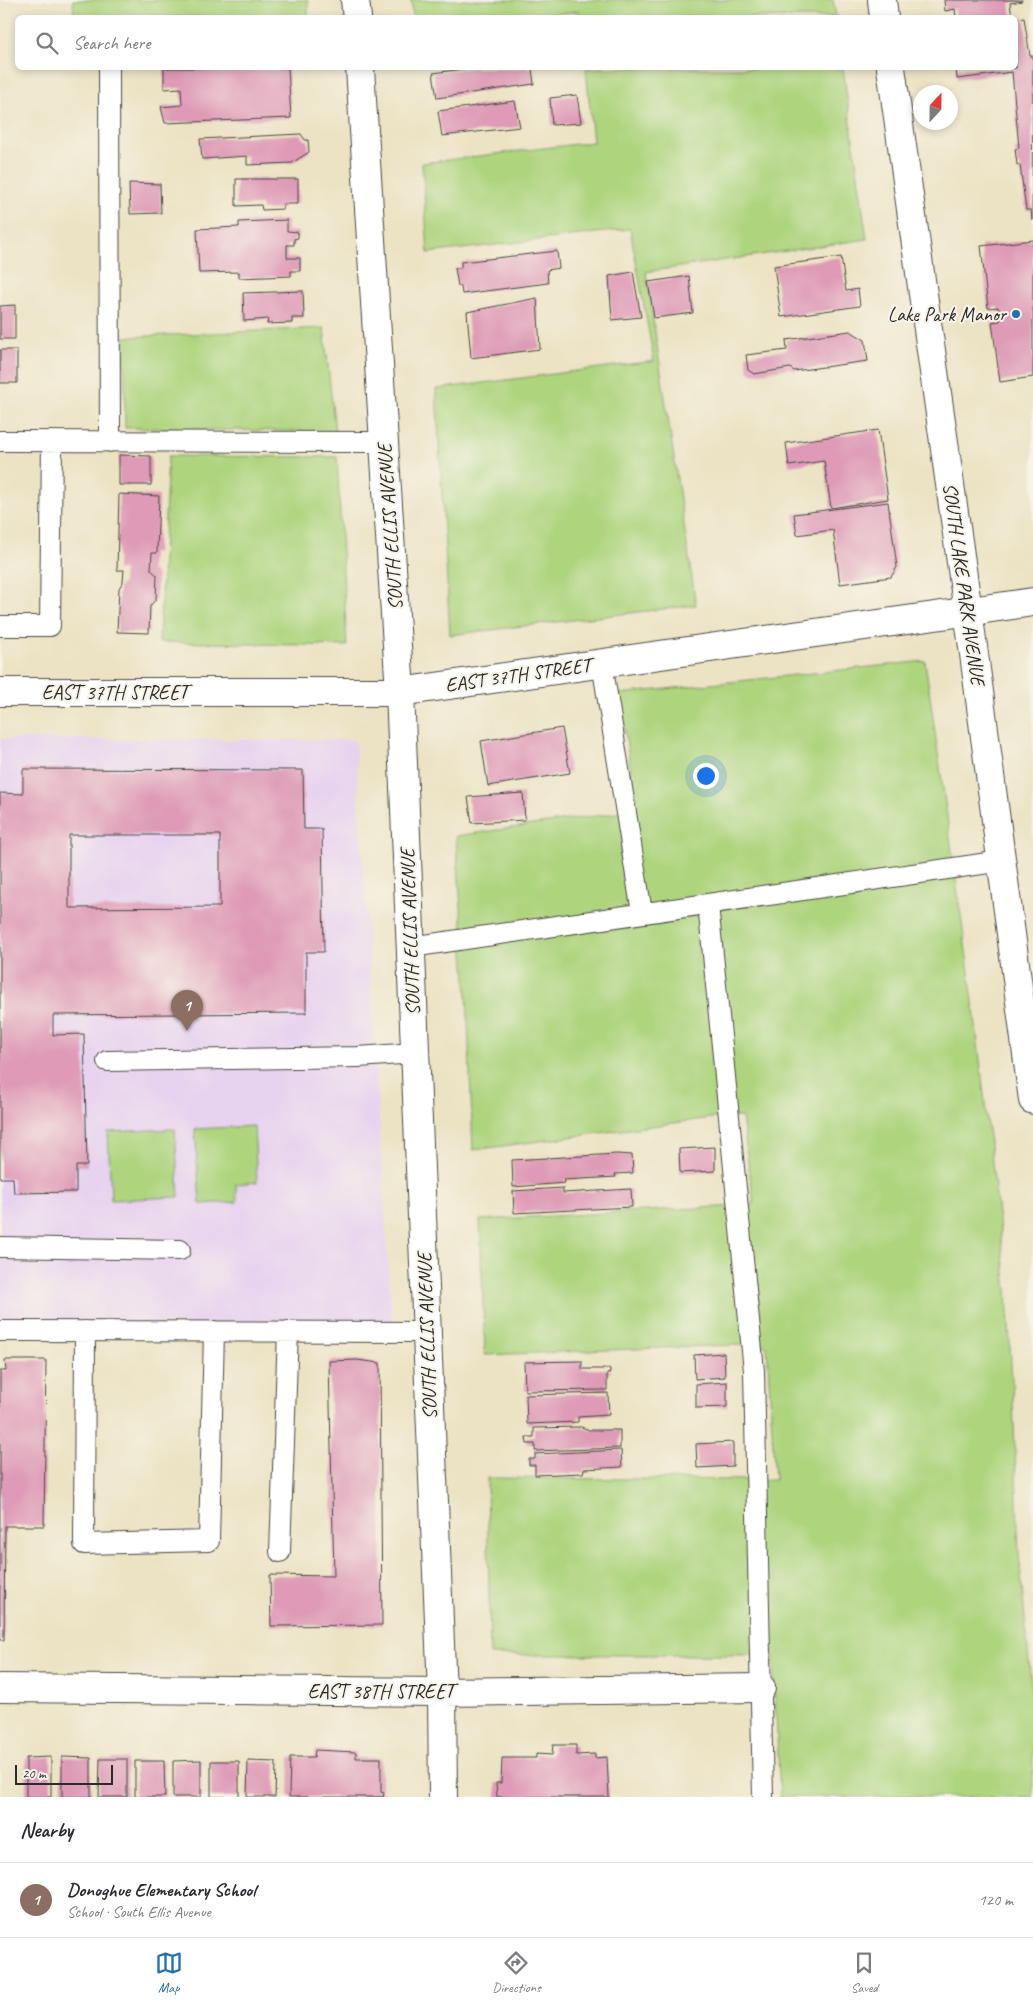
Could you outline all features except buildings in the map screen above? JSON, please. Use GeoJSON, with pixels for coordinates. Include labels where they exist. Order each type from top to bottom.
{"type":"FeatureCollection","features":[{"type":"Feature","properties":{"kind":"street"},"geometry":{"type":"LineString","coordinates":[[356,0],[357,15]]}},
{"type":"Feature","properties":{"kind":"street"},"geometry":{"type":"LineString","coordinates":[[882,0],[884,15]]}},
{"type":"Feature","properties":{"kind":"street","name":"SOUTH ELLIS AVENUE"},"geometry":{"type":"LineString","coordinates":[[360,70],[400,692],[442,1692],[443,1797]]}},
{"type":"Feature","properties":{"kind":"street","name":"SOUTH LAKE PARK AVENUE"},"geometry":{"type":"LineString","coordinates":[[891,70],[968,610],[1033,1100]]}},
{"type":"Feature","properties":{"kind":"street","name":"EAST 37TH STREET"},"geometry":{"type":"LineString","coordinates":[[0,692],[400,692],[1033,602]]}},
{"type":"Feature","properties":{"kind":"street","name":"EAST 38TH STREET"},"geometry":{"type":"LineString","coordinates":[[0,1688],[442,1692],[761,1688]]}},
{"type":"Feature","properties":{"kind":"lane"},"geometry":{"type":"LineString","coordinates":[[109,70],[110,442]]}},
{"type":"Feature","properties":{"kind":"lane"},"geometry":{"type":"LineString","coordinates":[[0,441],[385,442]]}},
{"type":"Feature","properties":{"kind":"lane"},"geometry":{"type":"LineString","coordinates":[[0,626],[50,626],[52,441]]}},
{"type":"Feature","properties":{"kind":"lane"},"geometry":{"type":"LineString","coordinates":[[602,663],[642,913]]}},
{"type":"Feature","properties":{"kind":"lane"},"geometry":{"type":"LineString","coordinates":[[411,946],[1002,861]]}},
{"type":"Feature","properties":{"kind":"lane"},"geometry":{"type":"LineString","coordinates":[[708,904],[754,1370],[764,1797]]}},
{"type":"Feature","properties":{"kind":"lane"},"geometry":{"type":"LineString","coordinates":[[108,1061],[358,1056],[415,1053]]}},
{"type":"Feature","properties":{"kind":"lane"},"geometry":{"type":"LineString","coordinates":[[0,1247],[180,1250]]}},
{"type":"Feature","properties":{"kind":"lane"},"geometry":{"type":"LineString","coordinates":[[0,1331],[427,1332]]}},
{"type":"Feature","properties":{"kind":"lane"},"geometry":{"type":"LineString","coordinates":[[85,1331],[84,1544],[209,1541],[214,1331]]}},
{"type":"Feature","properties":{"kind":"lane"},"geometry":{"type":"LineString","coordinates":[[280,1552],[288,1331]]}},
{"type":"Feature","properties":{"kind":"shaded area"},"geometry":{"type":"Polygon","coordinates":[[[0,739],[355,740],[392,1325],[0,1323],[0,739]]]}},
{"type":"Feature","properties":{"kind":"green space"},"geometry":{"type":"Polygon","coordinates":[[[73,0],[308,0],[308,15],[74,15],[73,0]]]}},
{"type":"Feature","properties":{"kind":"green space"},"geometry":{"type":"Polygon","coordinates":[[[411,0],[833,0],[836,15],[580,15],[579,11],[549,15],[413,15],[411,0]]]}},
{"type":"Feature","properties":{"kind":"green space"},"geometry":{"type":"Polygon","coordinates":[[[586,70],[843,70],[867,239],[646,272],[696,605],[450,635],[436,389],[654,361],[630,229],[428,253],[422,163],[593,142],[586,70]]]}},
{"type":"Feature","properties":{"kind":"green space"},"geometry":{"type":"Polygon","coordinates":[[[324,328],[335,432],[125,428],[124,337],[324,328]]]}},
{"type":"Feature","properties":{"kind":"green space"},"geometry":{"type":"Polygon","coordinates":[[[168,456],[337,457],[347,646],[159,642],[168,456]]]}},
{"type":"Feature","properties":{"kind":"green space"},"geometry":{"type":"Polygon","coordinates":[[[925,661],[973,1001],[1007,1290],[1019,1555],[1033,1705],[1033,1797],[780,1797],[773,1655],[490,1655],[487,1478],[775,1480],[767,1346],[735,1345],[485,1355],[480,1220],[754,1205],[742,1117],[711,1118],[473,1150],[467,995],[456,836],[637,810],[619,694],[925,661]]]}},
{"type":"Feature","properties":{"kind":"green space"},"geometry":{"type":"Polygon","coordinates":[[[254,1126],[257,1182],[236,1184],[237,1202],[200,1204],[195,1129],[254,1126]]]}},
{"type":"Feature","properties":{"kind":"green space"},"geometry":{"type":"Polygon","coordinates":[[[175,1129],[179,1197],[111,1200],[108,1132],[175,1129]]]}},
{"type":"Feature","properties":{"kind":"place","name":"Lake Park Manor"},"geometry":{"type":"Point","coordinates":[1016,314]}},
{"type":"Feature","properties":{"kind":"place","name":"Donoghue Elementary School"},"geometry":{"type":"Point","coordinates":[187,1031]}}]}
